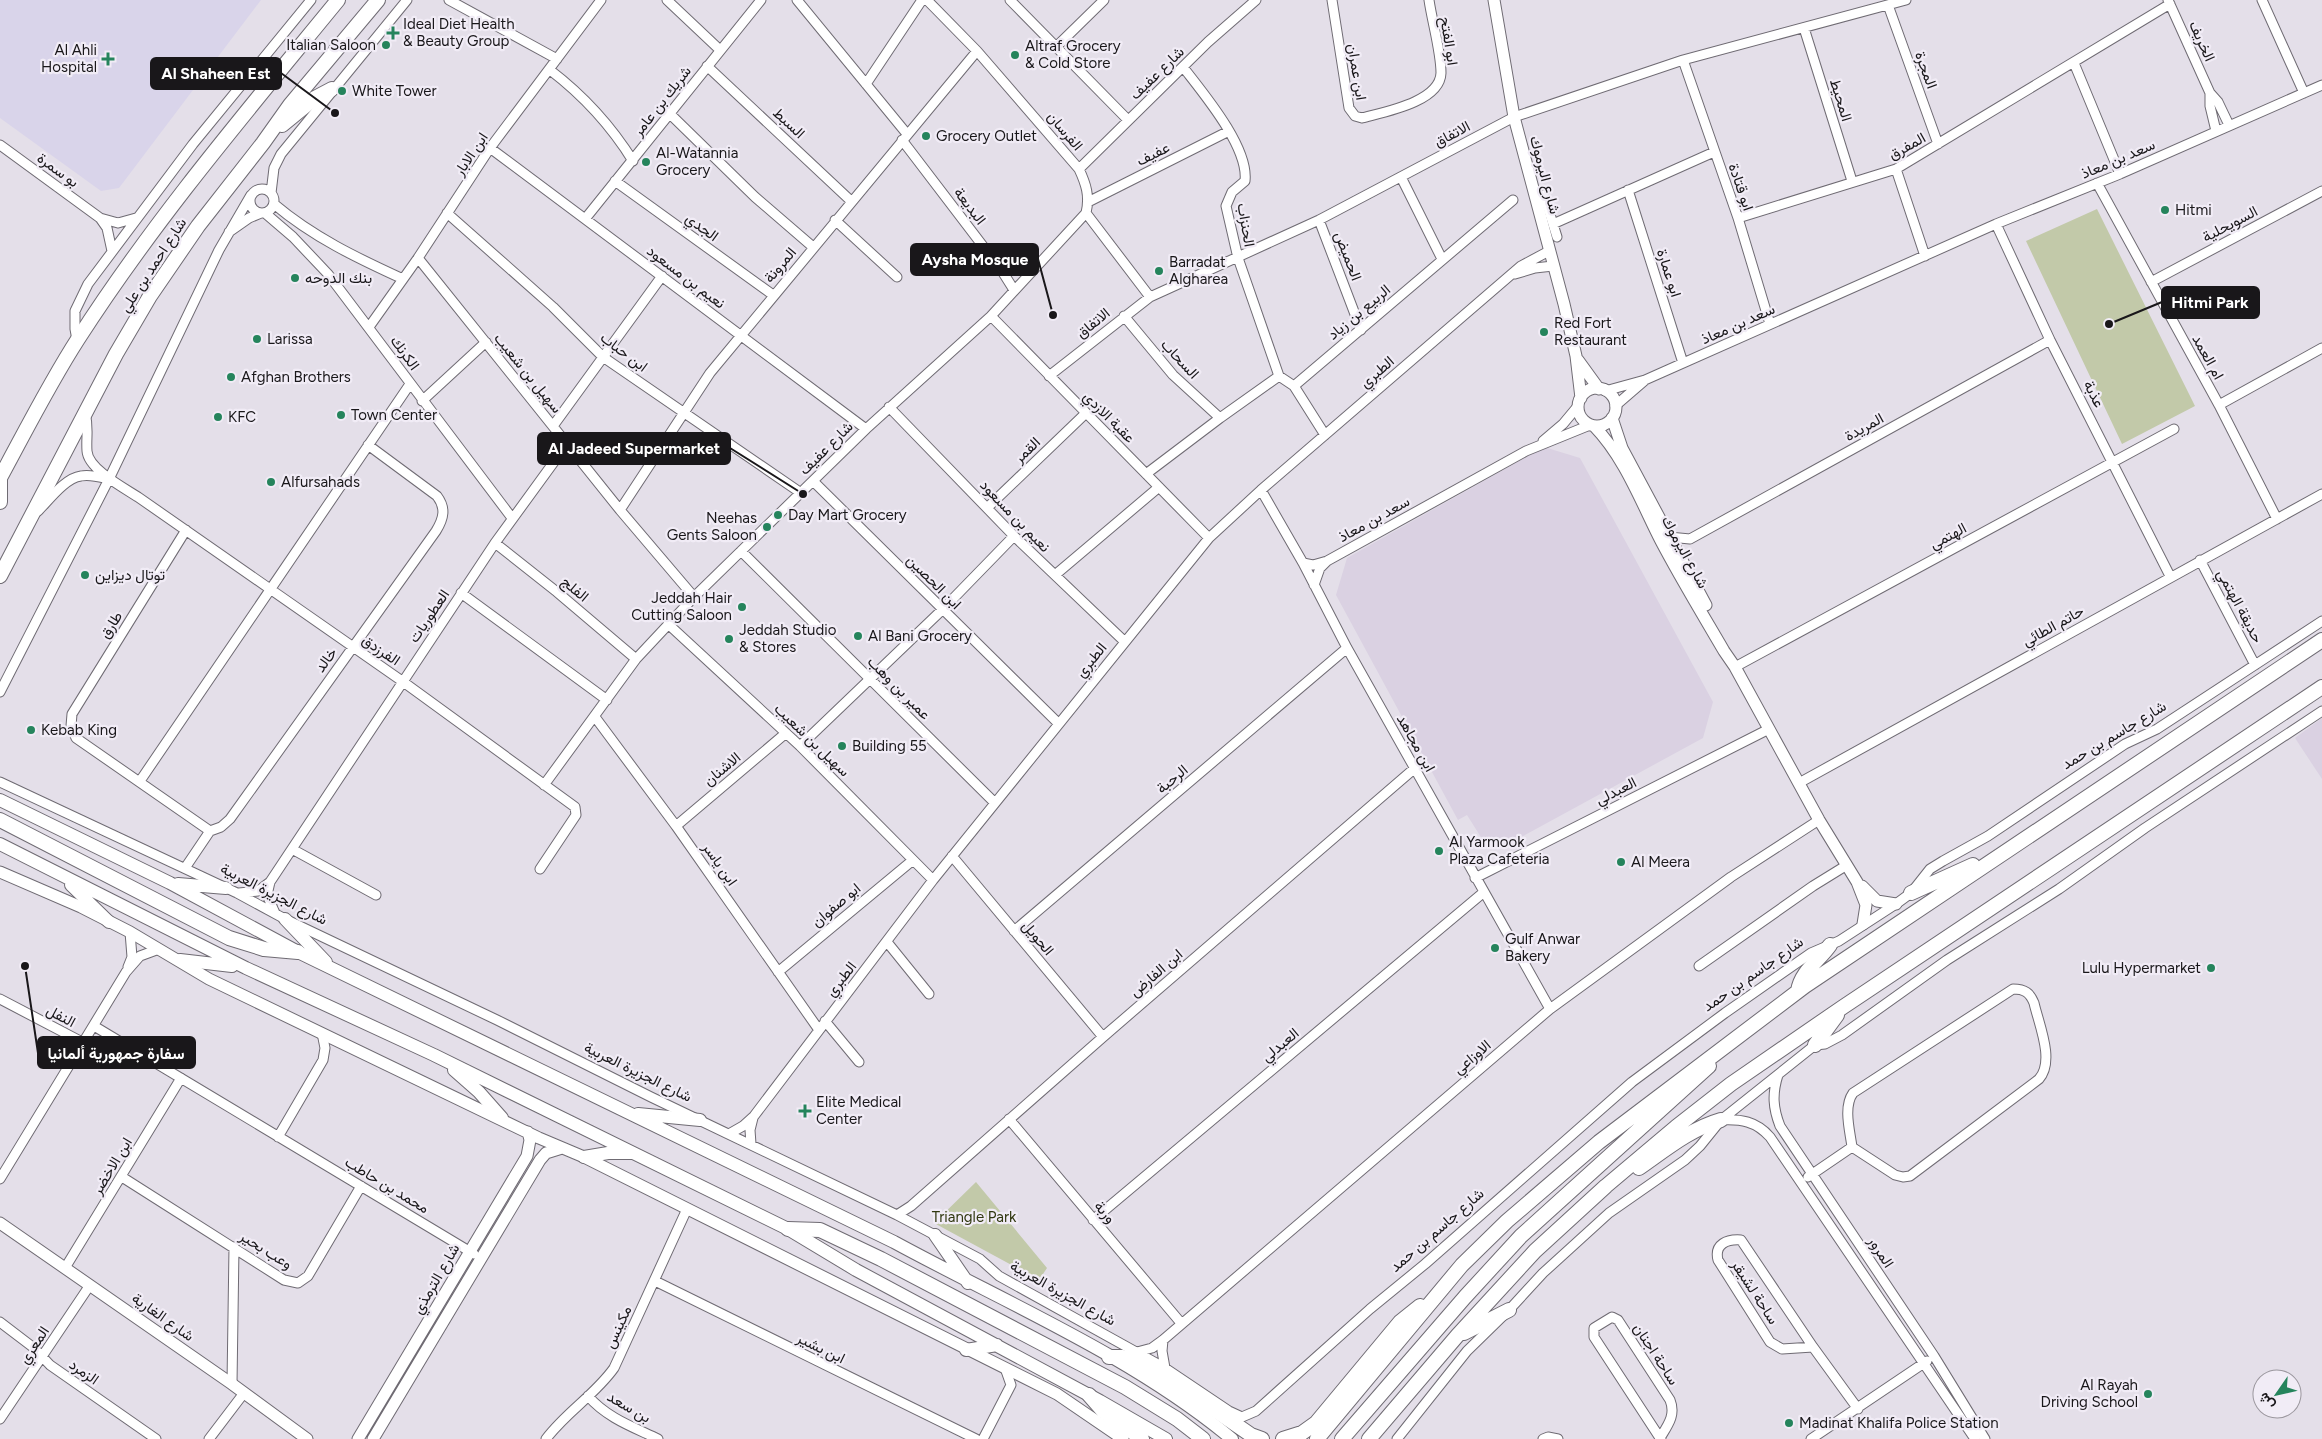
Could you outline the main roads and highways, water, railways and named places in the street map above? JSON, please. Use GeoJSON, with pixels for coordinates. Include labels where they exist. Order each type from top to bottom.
{"type":"FeatureCollection","features":[{"type":"Feature","properties":{"kind":"main road","name":"شارع احمد بن علي"},"geometry":{"type":"LineString","coordinates":[[0,478],[77,340],[191,180],[338,0]]}},
{"type":"Feature","properties":{"kind":"main road","name":"شارع احمد بن علي"},"geometry":{"type":"LineString","coordinates":[[0,576],[85,412],[150,296],[198,226],[263,143],[290,105],[378,0]]}},
{"type":"Feature","properties":{"kind":"main road"},"geometry":{"type":"LineString","coordinates":[[263,143],[300,109],[332,89]]}},
{"type":"Feature","properties":{"kind":"main road"},"geometry":{"type":"LineString","coordinates":[[0,478],[0,502]]}},
{"type":"Feature","properties":{"kind":"main road"},"geometry":{"type":"LineString","coordinates":[[1317,1439],[1462,1265],[1507,1221],[1580,1158],[1798,991],[2322,640]]}},
{"type":"Feature","properties":{"kind":"main road"},"geometry":{"type":"LineString","coordinates":[[1369,1439],[1457,1336],[1535,1251],[1606,1186],[1731,1084],[1842,1007],[2322,687]]}},
{"type":"Feature","properties":{"kind":"main road"},"geometry":{"type":"LineString","coordinates":[[0,800],[170,883],[298,952],[894,1242],[968,1283],[1067,1332],[1154,1384],[1215,1425],[1232,1439]]}},
{"type":"Feature","properties":{"kind":"main road"},"geometry":{"type":"LineString","coordinates":[[0,820],[229,938],[264,949],[298,952]]}},
{"type":"Feature","properties":{"kind":"main road"},"geometry":{"type":"LineString","coordinates":[[0,844],[246,968],[434,1055],[788,1229],[856,1270],[1089,1395],[1166,1439]]}},
{"type":"Feature","properties":{"kind":"main road"},"geometry":{"type":"LineString","coordinates":[[1911,893],[1972,866],[1986,864]]}},
{"type":"Feature","properties":{"kind":"main road"},"geometry":{"type":"LineString","coordinates":[[62,876],[109,922]]}},
{"type":"Feature","properties":{"kind":"main road"},"geometry":{"type":"LineString","coordinates":[[170,883],[231,891]]}},
{"type":"Feature","properties":{"kind":"main road"},"geometry":{"type":"LineString","coordinates":[[280,916],[329,966]]}},
{"type":"Feature","properties":{"kind":"main road"},"geometry":{"type":"LineString","coordinates":[[1798,991],[1801,977],[1821,958],[1830,945]]}},
{"type":"Feature","properties":{"kind":"main road"},"geometry":{"type":"LineString","coordinates":[[180,960],[246,968]]}},
{"type":"Feature","properties":{"kind":"main road"},"geometry":{"type":"LineString","coordinates":[[1815,1045],[1842,1007]]}},
{"type":"Feature","properties":{"kind":"main road"},"geometry":{"type":"LineString","coordinates":[[1342,1439],[1464,1297],[1521,1236],[1702,1074],[1736,1038]]}},
{"type":"Feature","properties":{"kind":"main road"},"geometry":{"type":"LineString","coordinates":[[434,1055],[479,1092],[502,1118]]}},
{"type":"Feature","properties":{"kind":"main road"},"geometry":{"type":"LineString","coordinates":[[628,1112],[700,1120]]}},
{"type":"Feature","properties":{"kind":"main road"},"geometry":{"type":"LineString","coordinates":[[1606,1186],[1623,1179],[1706,1124],[1721,1120]]}},
{"type":"Feature","properties":{"kind":"main road"},"geometry":{"type":"LineString","coordinates":[[584,1157],[608,1153],[635,1153]]}},
{"type":"Feature","properties":{"kind":"main road"},"geometry":{"type":"LineString","coordinates":[[788,1229],[820,1230],[880,1259],[1125,1387],[1177,1419],[1203,1439]]}},
{"type":"Feature","properties":{"kind":"main road"},"geometry":{"type":"LineString","coordinates":[[935,1235],[968,1283]]}},
{"type":"Feature","properties":{"kind":"main road"},"geometry":{"type":"LineString","coordinates":[[1283,1439],[1302,1433],[1316,1422],[1400,1322],[1415,1309],[1432,1300]]}},
{"type":"Feature","properties":{"kind":"main road"},"geometry":{"type":"LineString","coordinates":[[1457,1336],[1510,1310]]}},
{"type":"Feature","properties":{"kind":"main road"},"geometry":{"type":"LineString","coordinates":[[966,1350],[997,1345]]}},
{"type":"Feature","properties":{"kind":"main road"},"geometry":{"type":"LineString","coordinates":[[1109,1357],[1123,1357],[1136,1362],[1193,1396],[1251,1435],[1262,1439]]}},
{"type":"Feature","properties":{"kind":"main road"},"geometry":{"type":"LineString","coordinates":[[1089,1395],[1103,1411],[1142,1439]]}},
{"type":"Feature","properties":{"kind":"place","name":"Ideal Diet Health & Beauty Group"},"geometry":{"type":"Point","coordinates":[393,33]}},
{"type":"Feature","properties":{"kind":"place","name":"Italian Saloon"},"geometry":{"type":"Point","coordinates":[386,45]}},
{"type":"Feature","properties":{"kind":"place","name":"Altraf Grocery & Cold Store"},"geometry":{"type":"Point","coordinates":[1015,55]}},
{"type":"Feature","properties":{"kind":"place","name":"Al Ahli Hospital"},"geometry":{"type":"Point","coordinates":[108,59]}},
{"type":"Feature","properties":{"kind":"place","name":"White Tower"},"geometry":{"type":"Point","coordinates":[342,91]}},
{"type":"Feature","properties":{"kind":"place","name":"Al Shaheen Est"},"geometry":{"type":"Point","coordinates":[335,113]}},
{"type":"Feature","properties":{"kind":"place","name":"Grocery Outlet"},"geometry":{"type":"Point","coordinates":[926,136]}},
{"type":"Feature","properties":{"kind":"place","name":"Al-Watannia Grocery"},"geometry":{"type":"Point","coordinates":[646,162]}},
{"type":"Feature","properties":{"kind":"place","name":"Hitmi"},"geometry":{"type":"Point","coordinates":[2165,210]}},
{"type":"Feature","properties":{"kind":"place","name":"Barradat Algharea"},"geometry":{"type":"Point","coordinates":[1159,271]}},
{"type":"Feature","properties":{"kind":"place","name":"بنك الدوحه"},"geometry":{"type":"Point","coordinates":[295,278]}},
{"type":"Feature","properties":{"kind":"place","name":"Aysha Mosque"},"geometry":{"type":"Point","coordinates":[1053,315]}},
{"type":"Feature","properties":{"kind":"place","name":"Hitmi Park"},"geometry":{"type":"Point","coordinates":[2109,324]}},
{"type":"Feature","properties":{"kind":"place","name":"Red Fort Restaurant"},"geometry":{"type":"Point","coordinates":[1544,332]}},
{"type":"Feature","properties":{"kind":"place","name":"Larissa"},"geometry":{"type":"Point","coordinates":[257,339]}},
{"type":"Feature","properties":{"kind":"place","name":"Afghan Brothers"},"geometry":{"type":"Point","coordinates":[231,377]}},
{"type":"Feature","properties":{"kind":"place","name":"Town Center"},"geometry":{"type":"Point","coordinates":[341,415]}},
{"type":"Feature","properties":{"kind":"place","name":"KFC"},"geometry":{"type":"Point","coordinates":[218,417]}},
{"type":"Feature","properties":{"kind":"place","name":"Alfursahads"},"geometry":{"type":"Point","coordinates":[271,482]}},
{"type":"Feature","properties":{"kind":"place","name":"Al Jadeed Supermarket"},"geometry":{"type":"Point","coordinates":[803,494]}},
{"type":"Feature","properties":{"kind":"place","name":"Day Mart Grocery"},"geometry":{"type":"Point","coordinates":[778,515]}},
{"type":"Feature","properties":{"kind":"place","name":"Neehas Gents Saloon"},"geometry":{"type":"Point","coordinates":[767,527]}},
{"type":"Feature","properties":{"kind":"place","name":"توتال ديزاين"},"geometry":{"type":"Point","coordinates":[85,575]}},
{"type":"Feature","properties":{"kind":"place","name":"Jeddah Hair Cutting Saloon"},"geometry":{"type":"Point","coordinates":[742,607]}},
{"type":"Feature","properties":{"kind":"place","name":"Al Bani Grocery"},"geometry":{"type":"Point","coordinates":[858,636]}},
{"type":"Feature","properties":{"kind":"place","name":"Jeddah Studio & Stores"},"geometry":{"type":"Point","coordinates":[729,639]}},
{"type":"Feature","properties":{"kind":"place","name":"Kebab King"},"geometry":{"type":"Point","coordinates":[31,730]}},
{"type":"Feature","properties":{"kind":"place","name":"Building 55"},"geometry":{"type":"Point","coordinates":[842,746]}},
{"type":"Feature","properties":{"kind":"place","name":"Al Yarmook Plaza Cafeteria"},"geometry":{"type":"Point","coordinates":[1439,851]}},
{"type":"Feature","properties":{"kind":"place","name":"Al Meera"},"geometry":{"type":"Point","coordinates":[1621,862]}},
{"type":"Feature","properties":{"kind":"place","name":"Gulf Anwar Bakery"},"geometry":{"type":"Point","coordinates":[1495,948]}},
{"type":"Feature","properties":{"kind":"place","name":"سفارة جمهورية ألمانيا"},"geometry":{"type":"Point","coordinates":[25,966]}},
{"type":"Feature","properties":{"kind":"place","name":"Lulu Hypermarket"},"geometry":{"type":"Point","coordinates":[2211,968]}},
{"type":"Feature","properties":{"kind":"place","name":"Elite Medical Center"},"geometry":{"type":"Point","coordinates":[805,1111]}},
{"type":"Feature","properties":{"kind":"place","name":"Al Rayah Driving School"},"geometry":{"type":"Point","coordinates":[2148,1394]}},
{"type":"Feature","properties":{"kind":"place","name":"Madinat Khalifa Police Station"},"geometry":{"type":"Point","coordinates":[1789,1423]}},
{"type":"Feature","properties":{"kind":"park label","name":"Triangle Park"},"geometry":{"type":"Point","coordinates":[974,1217]}}]}
